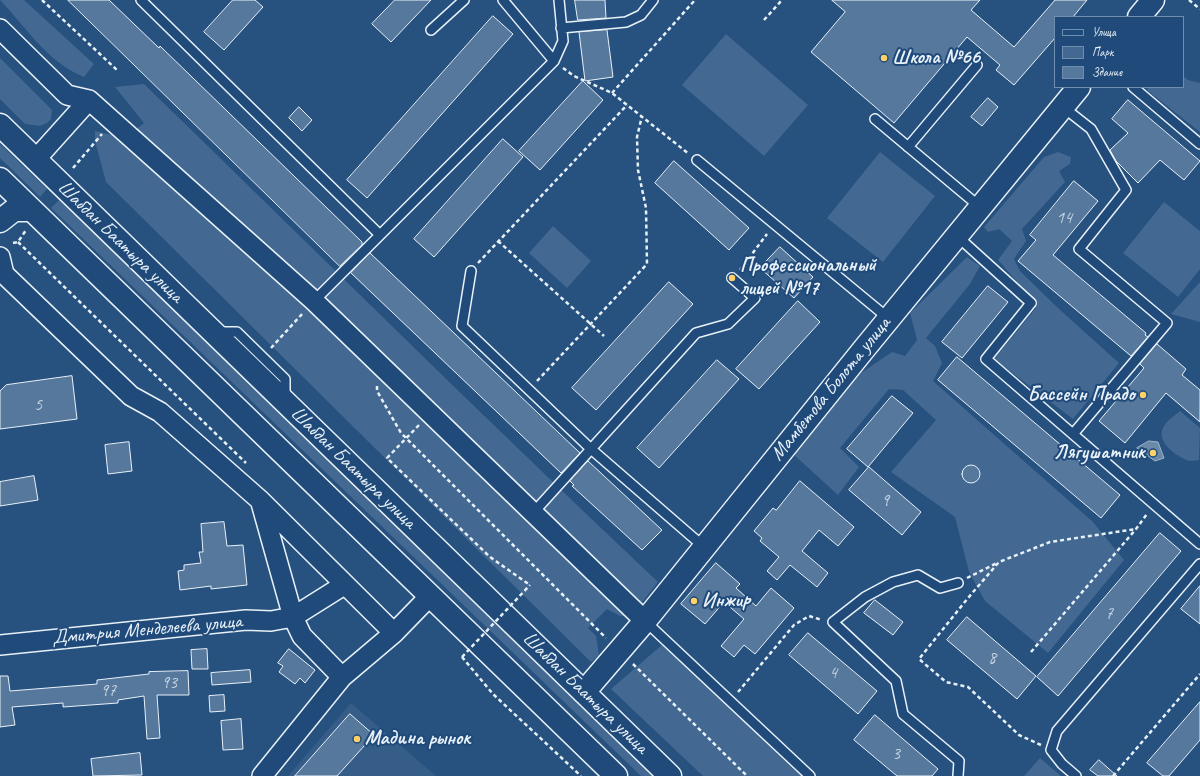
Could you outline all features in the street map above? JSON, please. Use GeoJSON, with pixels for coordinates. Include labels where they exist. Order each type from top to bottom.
{"type":"FeatureCollection","features":[{"type":"Feature","properties":{"kind":"main road"},"geometry":{"type":"LineString","coordinates":[[1140,16],[1153,0]]}},
{"type":"Feature","properties":{"kind":"main road","name":"Мамбетова Болота улица"},"geometry":{"type":"LineString","coordinates":[[584,692],[645,621],[888,318],[1078,88]]}},
{"type":"Feature","properties":{"kind":"main road","name":"Шабдан Баатыра улица"},"geometry":{"type":"LineString","coordinates":[[0,125],[670,776]]}},
{"type":"Feature","properties":{"kind":"main road","name":"Шабдан Баатыра улица"},"geometry":{"type":"LineString","coordinates":[[0,179],[30,218],[430,596],[616,776]]}},
{"type":"Feature","properties":{"kind":"main road"},"geometry":{"type":"LineString","coordinates":[[0,221],[14,210],[30,218]]}},
{"type":"Feature","properties":{"kind":"street"},"geometry":{"type":"LineString","coordinates":[[0,30],[67,95],[89,100],[314,301],[534,512],[645,621]]}},
{"type":"Feature","properties":{"kind":"street"},"geometry":{"type":"LineString","coordinates":[[36,159],[89,100]]}},
{"type":"Feature","properties":{"kind":"street"},"geometry":{"type":"LineString","coordinates":[[0,257],[4,274],[131,396],[160,412],[261,501],[394,633]]}},
{"type":"Feature","properties":{"kind":"street"},"geometry":{"type":"LineString","coordinates":[[261,501],[293,617],[302,636],[342,677]]}},
{"type":"Feature","properties":{"kind":"street"},"geometry":{"type":"LineString","coordinates":[[293,617],[344,585]]}},
{"type":"Feature","properties":{"kind":"street"},"geometry":{"type":"LineString","coordinates":[[262,776],[342,677],[394,633],[430,596]]}},
{"type":"Feature","properties":{"kind":"street","name":"Дмитрия Менделеева улица"},"geometry":{"type":"LineString","coordinates":[[9,644],[246,620],[271,621],[293,617]]}},
{"type":"Feature","properties":{"kind":"street"},"geometry":{"type":"LineString","coordinates":[[0,634],[9,644]]}},
{"type":"Feature","properties":{"kind":"lane"},"geometry":{"type":"LineString","coordinates":[[141,0],[380,235]]}},
{"type":"Feature","properties":{"kind":"lane"},"geometry":{"type":"LineString","coordinates":[[431,30],[464,0]]}},
{"type":"Feature","properties":{"kind":"lane"},"geometry":{"type":"LineString","coordinates":[[502,0],[554,61]]}},
{"type":"Feature","properties":{"kind":"lane"},"geometry":{"type":"LineString","coordinates":[[314,301],[554,61],[563,41],[558,0]]}},
{"type":"Feature","properties":{"kind":"lane"},"geometry":{"type":"LineString","coordinates":[[561,28],[626,22],[641,15],[653,0]]}},
{"type":"Feature","properties":{"kind":"lane"},"geometry":{"type":"LineString","coordinates":[[908,147],[977,65]]}},
{"type":"Feature","properties":{"kind":"lane"},"geometry":{"type":"LineString","coordinates":[[1134,88],[1200,144]]}},
{"type":"Feature","properties":{"kind":"lane"},"geometry":{"type":"LineString","coordinates":[[1063,107],[1090,129],[1126,190],[1079,249],[1167,323],[1073,434]]}},
{"type":"Feature","properties":{"kind":"lane"},"geometry":{"type":"LineString","coordinates":[[875,119],[980,207]]}},
{"type":"Feature","properties":{"kind":"lane"},"geometry":{"type":"LineString","coordinates":[[697,160],[888,318]]}},
{"type":"Feature","properties":{"kind":"lane"},"geometry":{"type":"LineString","coordinates":[[957,236],[1031,303],[986,360],[1200,544]]}},
{"type":"Feature","properties":{"kind":"lane"},"geometry":{"type":"LineString","coordinates":[[470,271],[462,326],[591,449],[704,547]]}},
{"type":"Feature","properties":{"kind":"lane"},"geometry":{"type":"LineString","coordinates":[[534,512],[696,332],[728,324],[755,298],[733,278]]}},
{"type":"Feature","properties":{"kind":"lane"},"geometry":{"type":"LineString","coordinates":[[213,332],[237,332],[285,379],[285,402]]}},
{"type":"Feature","properties":{"kind":"lane"},"geometry":{"type":"LineString","coordinates":[[1076,776],[1062,764],[1051,750],[1057,731],[1200,564]]}},
{"type":"Feature","properties":{"kind":"lane"},"geometry":{"type":"LineString","coordinates":[[958,584],[940,588],[918,575],[893,582],[865,597],[833,622],[896,681],[903,714],[959,761],[958,776]]}},
{"type":"Feature","properties":{"kind":"lane"},"geometry":{"type":"LineString","coordinates":[[645,621],[731,700],[810,776]]}},
{"type":"Feature","properties":{"kind":"path"},"geometry":{"type":"LineString","coordinates":[[42,0],[117,70]]}},
{"type":"Feature","properties":{"kind":"path"},"geometry":{"type":"LineString","coordinates":[[612,93],[695,0]]}},
{"type":"Feature","properties":{"kind":"path"},"geometry":{"type":"LineString","coordinates":[[764,20],[782,0]]}},
{"type":"Feature","properties":{"kind":"path"},"geometry":{"type":"LineString","coordinates":[[1189,0],[1200,9]]}},
{"type":"Feature","properties":{"kind":"path"},"geometry":{"type":"LineString","coordinates":[[554,61],[574,76],[612,93],[697,160]]}},
{"type":"Feature","properties":{"kind":"path"},"geometry":{"type":"LineString","coordinates":[[470,271],[627,105]]}},
{"type":"Feature","properties":{"kind":"path"},"geometry":{"type":"LineString","coordinates":[[529,390],[647,264],[646,208],[638,170],[637,138],[642,116]]}},
{"type":"Feature","properties":{"kind":"path"},"geometry":{"type":"LineString","coordinates":[[73,168],[102,134]]}},
{"type":"Feature","properties":{"kind":"path"},"geometry":{"type":"LineString","coordinates":[[18,242],[30,218]]}},
{"type":"Feature","properties":{"kind":"path"},"geometry":{"type":"LineString","coordinates":[[733,278],[775,224]]}},
{"type":"Feature","properties":{"kind":"path"},"geometry":{"type":"LineString","coordinates":[[498,241],[604,336]]}},
{"type":"Feature","properties":{"kind":"path"},"geometry":{"type":"LineString","coordinates":[[13,243],[18,242]]}},
{"type":"Feature","properties":{"kind":"path"},"geometry":{"type":"LineString","coordinates":[[18,242],[247,463]]}},
{"type":"Feature","properties":{"kind":"path"},"geometry":{"type":"LineString","coordinates":[[262,357],[314,301]]}},
{"type":"Feature","properties":{"kind":"path"},"geometry":{"type":"LineString","coordinates":[[380,364],[376,373],[377,391],[401,433],[610,641]]}},
{"type":"Feature","properties":{"kind":"path"},"geometry":{"type":"LineString","coordinates":[[430,413],[387,458],[490,557],[530,585],[462,657],[493,694],[581,776]]}},
{"type":"Feature","properties":{"kind":"path"},"geometry":{"type":"LineString","coordinates":[[1030,652],[1136,529],[1154,503]]}},
{"type":"Feature","properties":{"kind":"path"},"geometry":{"type":"LineString","coordinates":[[958,584],[999,562],[1050,542],[1136,529]]}},
{"type":"Feature","properties":{"kind":"path"},"geometry":{"type":"LineString","coordinates":[[999,562],[919,659],[946,682],[968,686],[1019,735],[1051,750]]}},
{"type":"Feature","properties":{"kind":"path"},"geometry":{"type":"LineString","coordinates":[[731,700],[794,624],[809,616],[833,622]]}},
{"type":"Feature","properties":{"kind":"path"},"geometry":{"type":"LineString","coordinates":[[630,662],[747,776]]}},
{"type":"Feature","properties":{"kind":"path"},"geometry":{"type":"LineString","coordinates":[[1113,776],[1200,674]]}},
{"type":"Feature","properties":{"kind":"shaded area","name":"Лягушатник"},"geometry":{"type":"Polygon","coordinates":[[[1149,441],[1158,442],[1164,458],[1155,461],[1137,448],[1149,441]]]}},
{"type":"Feature","properties":{"kind":"shaded area","name":"Мадина рынок"},"geometry":{"type":"Polygon","coordinates":[[[351,703],[436,776],[288,776],[351,703]]]}},
{"type":"Feature","properties":{"kind":"green space"},"geometry":{"type":"Polygon","coordinates":[[[0,0],[24,0],[94,64],[84,77],[71,71],[48,54],[0,0]]]}},
{"type":"Feature","properties":{"kind":"green space"},"geometry":{"type":"Polygon","coordinates":[[[726,34],[808,105],[764,156],[682,85],[726,34]]]}},
{"type":"Feature","properties":{"kind":"green space"},"geometry":{"type":"Polygon","coordinates":[[[0,58],[52,110],[51,119],[47,123],[40,126],[25,124],[0,99],[0,58]]]}},
{"type":"Feature","properties":{"kind":"green space"},"geometry":{"type":"Polygon","coordinates":[[[1184,77],[1188,80],[1200,83],[1200,132],[1148,91],[1147,88],[1184,88],[1184,77]]]}},
{"type":"Feature","properties":{"kind":"green space"},"geometry":{"type":"Polygon","coordinates":[[[144,84],[464,396],[658,582],[632,615],[620,616],[607,609],[588,628],[596,636],[599,655],[591,662],[106,182],[95,141],[95,131],[125,138],[144,123],[115,87],[144,84]]]}},
{"type":"Feature","properties":{"kind":"green space"},"geometry":{"type":"Polygon","coordinates":[[[0,144],[47,189],[40,197],[0,158],[0,144]]]}},
{"type":"Feature","properties":{"kind":"green space"},"geometry":{"type":"Polygon","coordinates":[[[880,152],[935,196],[883,262],[827,218],[880,152]]]}},
{"type":"Feature","properties":{"kind":"green space"},"geometry":{"type":"Polygon","coordinates":[[[1058,152],[1071,157],[1070,164],[1059,171],[1065,182],[1022,229],[1026,241],[1014,259],[1020,271],[1058,308],[1119,363],[1073,419],[994,359],[1036,308],[1027,293],[998,260],[1012,241],[999,229],[988,232],[984,227],[1044,157],[1058,152]]]}},
{"type":"Feature","properties":{"kind":"green space"},"geometry":{"type":"Polygon","coordinates":[[[59,200],[446,568],[660,776],[641,776],[51,208],[59,200]]]}},
{"type":"Feature","properties":{"kind":"green space"},"geometry":{"type":"Polygon","coordinates":[[[1164,202],[1200,231],[1200,269],[1178,297],[1123,253],[1164,202]]]}},
{"type":"Feature","properties":{"kind":"green space"},"geometry":{"type":"Polygon","coordinates":[[[553,226],[591,261],[567,288],[529,253],[553,226]]]}},
{"type":"Feature","properties":{"kind":"green space"},"geometry":{"type":"Polygon","coordinates":[[[967,257],[980,266],[970,284],[926,338],[935,346],[942,363],[933,381],[1093,522],[1124,560],[1048,653],[985,601],[969,572],[955,517],[891,472],[936,420],[903,390],[889,389],[840,448],[859,467],[838,495],[792,453],[861,373],[892,352],[905,356],[917,340],[910,313],[967,257]]]}},
{"type":"Feature","properties":{"kind":"green space"},"geometry":{"type":"Polygon","coordinates":[[[1200,282],[1200,322],[1171,314],[1200,282]]]}},
{"type":"Feature","properties":{"kind":"green space"},"geometry":{"type":"Polygon","coordinates":[[[1180,411],[1200,428],[1199,460],[1188,461],[1168,448],[1162,438],[1164,425],[1180,411]]]}},
{"type":"Feature","properties":{"kind":"green space"},"geometry":{"type":"Polygon","coordinates":[[[663,644],[801,776],[703,776],[611,689],[663,644]]]}},
{"type":"Feature","properties":{"kind":"green space"},"geometry":{"type":"Polygon","coordinates":[[[1040,758],[1061,776],[1024,776],[1040,758]]]}},
{"type":"Feature","properties":{"kind":"building"},"geometry":{"type":"Polygon","coordinates":[[[68,0],[109,0],[159,48],[160,46],[362,242],[362,245],[340,266],[68,0]]]}},
{"type":"Feature","properties":{"kind":"building"},"geometry":{"type":"Polygon","coordinates":[[[233,0],[255,0],[263,7],[224,50],[204,32],[233,0]]]}},
{"type":"Feature","properties":{"kind":"building"},"geometry":{"type":"Polygon","coordinates":[[[395,0],[431,0],[391,42],[372,24],[395,0]]]}},
{"type":"Feature","properties":{"kind":"building"},"geometry":{"type":"Polygon","coordinates":[[[575,0],[605,0],[606,18],[578,20],[575,0]]]}},
{"type":"Feature","properties":{"kind":"building","name":"Школа №66"},"geometry":{"type":"Polygon","coordinates":[[[832,0],[980,0],[971,10],[1014,47],[1055,0],[1087,0],[1074,16],[1054,16],[1054,39],[1014,85],[996,70],[1000,65],[967,37],[894,123],[811,52],[845,12],[832,0]]]}},
{"type":"Feature","properties":{"kind":"building"},"geometry":{"type":"Polygon","coordinates":[[[493,16],[513,34],[367,198],[347,180],[493,16]]]}},
{"type":"Feature","properties":{"kind":"building"},"geometry":{"type":"Polygon","coordinates":[[[607,30],[613,77],[585,81],[579,32],[607,30]]]}},
{"type":"Feature","properties":{"kind":"building"},"geometry":{"type":"Polygon","coordinates":[[[583,81],[603,100],[540,170],[519,151],[583,81]]]}},
{"type":"Feature","properties":{"kind":"building"},"geometry":{"type":"Polygon","coordinates":[[[988,98],[998,107],[982,126],[971,117],[988,98]]]}},
{"type":"Feature","properties":{"kind":"building"},"geometry":{"type":"Polygon","coordinates":[[[1128,100],[1200,161],[1184,180],[1160,160],[1138,183],[1116,161],[1110,150],[1128,133],[1112,119],[1128,100]]]}},
{"type":"Feature","properties":{"kind":"building"},"geometry":{"type":"Polygon","coordinates":[[[299,107],[312,120],[302,131],[289,118],[299,107]]]}},
{"type":"Feature","properties":{"kind":"building"},"geometry":{"type":"Polygon","coordinates":[[[503,139],[523,157],[434,257],[414,239],[503,139]]]}},
{"type":"Feature","properties":{"kind":"building"},"geometry":{"type":"Polygon","coordinates":[[[674,161],[749,228],[729,250],[655,183],[674,161]]]}},
{"type":"Feature","properties":{"kind":"building"},"geometry":{"type":"Polygon","coordinates":[[[1074,181],[1098,201],[1053,255],[1146,333],[1145,335],[1148,337],[1131,356],[1018,261],[1036,240],[1030,235],[1074,181]]]}},
{"type":"Feature","properties":{"kind":"building"},"geometry":{"type":"Polygon","coordinates":[[[780,247],[813,277],[794,298],[760,268],[780,247]]]}},
{"type":"Feature","properties":{"kind":"building"},"geometry":{"type":"Polygon","coordinates":[[[370,253],[580,453],[561,473],[351,273],[370,253]]]}},
{"type":"Feature","properties":{"kind":"building"},"geometry":{"type":"Polygon","coordinates":[[[669,282],[693,304],[596,410],[572,388],[669,282]]]}},
{"type":"Feature","properties":{"kind":"building"},"geometry":{"type":"Polygon","coordinates":[[[988,286],[1008,302],[962,358],[942,342],[988,286]]]}},
{"type":"Feature","properties":{"kind":"building"},"geometry":{"type":"Polygon","coordinates":[[[798,301],[820,322],[759,389],[736,369],[798,301]]]}},
{"type":"Feature","properties":{"kind":"building","name":"Бассейн Прадо"},"geometry":{"type":"Polygon","coordinates":[[[1157,344],[1186,369],[1182,375],[1200,390],[1200,422],[1166,393],[1125,443],[1099,421],[1144,368],[1140,364],[1157,344]]]}},
{"type":"Feature","properties":{"kind":"building"},"geometry":{"type":"Polygon","coordinates":[[[957,357],[1120,495],[1101,518],[938,380],[957,357]]]}},
{"type":"Feature","properties":{"kind":"building"},"geometry":{"type":"Polygon","coordinates":[[[717,360],[739,379],[659,468],[637,448],[717,360]]]}},
{"type":"Feature","properties":{"kind":"building"},"geometry":{"type":"Polygon","coordinates":[[[72,376],[77,419],[0,429],[0,391],[6,385],[72,376]]]}},
{"type":"Feature","properties":{"kind":"building"},"geometry":{"type":"Polygon","coordinates":[[[892,396],[913,413],[868,467],[847,449],[892,396]]]}},
{"type":"Feature","properties":{"kind":"building"},"geometry":{"type":"Polygon","coordinates":[[[129,442],[132,471],[108,474],[105,445],[129,442]]]}},
{"type":"Feature","properties":{"kind":"building"},"geometry":{"type":"Polygon","coordinates":[[[588,461],[662,530],[642,550],[572,486],[574,485],[570,481],[588,461]]]}},
{"type":"Feature","properties":{"kind":"building"},"geometry":{"type":"Polygon","coordinates":[[[971,465],[977,468],[980,474],[977,480],[971,483],[965,480],[962,474],[965,468],[971,465]]]}},
{"type":"Feature","properties":{"kind":"building"},"geometry":{"type":"Polygon","coordinates":[[[869,467],[921,512],[902,535],[849,490],[869,467]]]}},
{"type":"Feature","properties":{"kind":"building"},"geometry":{"type":"Polygon","coordinates":[[[34,476],[38,500],[0,506],[0,482],[34,476]]]}},
{"type":"Feature","properties":{"kind":"building"},"geometry":{"type":"Polygon","coordinates":[[[800,481],[854,527],[838,546],[819,530],[802,551],[828,573],[817,587],[790,565],[777,580],[767,571],[779,557],[760,541],[762,538],[754,531],[773,508],[776,510],[800,481]]]}},
{"type":"Feature","properties":{"kind":"building"},"geometry":{"type":"Polygon","coordinates":[[[224,522],[227,546],[243,545],[247,585],[211,589],[211,586],[180,590],[178,571],[184,570],[184,565],[201,563],[199,552],[203,552],[201,524],[224,522]]]}},
{"type":"Feature","properties":{"kind":"building"},"geometry":{"type":"Polygon","coordinates":[[[1160,533],[1181,551],[1058,696],[1037,677],[1160,533]]]}},
{"type":"Feature","properties":{"kind":"building"},"geometry":{"type":"Polygon","coordinates":[[[716,563],[740,584],[736,588],[756,606],[771,588],[794,608],[755,654],[744,645],[734,657],[721,646],[744,619],[724,602],[705,624],[681,604],[716,563]]]}},
{"type":"Feature","properties":{"kind":"building"},"geometry":{"type":"Polygon","coordinates":[[[1200,586],[1200,624],[1181,609],[1200,586]]]}},
{"type":"Feature","properties":{"kind":"building"},"geometry":{"type":"Polygon","coordinates":[[[875,600],[903,622],[893,635],[864,613],[875,600]]]}},
{"type":"Feature","properties":{"kind":"building"},"geometry":{"type":"Polygon","coordinates":[[[967,617],[1036,676],[1017,699],[947,640],[967,617]]]}},
{"type":"Feature","properties":{"kind":"building"},"geometry":{"type":"Polygon","coordinates":[[[808,633],[877,691],[858,714],[789,655],[808,633]]]}},
{"type":"Feature","properties":{"kind":"building"},"geometry":{"type":"Polygon","coordinates":[[[207,649],[208,669],[192,669],[191,650],[207,649]]]}},
{"type":"Feature","properties":{"kind":"building"},"geometry":{"type":"Polygon","coordinates":[[[289,649],[315,670],[305,683],[300,678],[295,684],[279,672],[283,666],[278,663],[289,649]]]}},
{"type":"Feature","properties":{"kind":"building"},"geometry":{"type":"Polygon","coordinates":[[[250,670],[251,682],[212,685],[211,673],[250,670]]]}},
{"type":"Feature","properties":{"kind":"building"},"geometry":{"type":"Polygon","coordinates":[[[188,671],[189,695],[157,695],[160,738],[147,739],[144,696],[118,700],[118,703],[63,707],[63,703],[12,707],[15,725],[0,727],[0,676],[8,676],[10,691],[97,684],[97,680],[149,674],[149,672],[188,671]]]}},
{"type":"Feature","properties":{"kind":"building"},"geometry":{"type":"Polygon","coordinates":[[[224,695],[225,711],[210,712],[209,696],[224,695]]]}},
{"type":"Feature","properties":{"kind":"building"},"geometry":{"type":"Polygon","coordinates":[[[1200,702],[1200,740],[1169,776],[1163,776],[1147,763],[1200,702]]]}},
{"type":"Feature","properties":{"kind":"building"},"geometry":{"type":"Polygon","coordinates":[[[350,714],[374,735],[337,776],[295,776],[350,714]]]}},
{"type":"Feature","properties":{"kind":"building"},"geometry":{"type":"Polygon","coordinates":[[[875,715],[938,769],[932,776],[897,776],[854,740],[875,715]]]}},
{"type":"Feature","properties":{"kind":"building"},"geometry":{"type":"Polygon","coordinates":[[[241,719],[243,749],[223,750],[221,721],[241,719]]]}},
{"type":"Feature","properties":{"kind":"building"},"geometry":{"type":"Polygon","coordinates":[[[140,753],[142,775],[93,776],[91,759],[140,753]]]}},
{"type":"Feature","properties":{"kind":"building"},"geometry":{"type":"Polygon","coordinates":[[[1099,760],[1117,776],[1098,776],[1090,770],[1099,760]]]}},
{"type":"Feature","properties":{"kind":"place","name":"Школа №66"},"geometry":{"type":"Point","coordinates":[884,58]}},
{"type":"Feature","properties":{"kind":"place","name":"Профессиональный лицей №17"},"geometry":{"type":"Point","coordinates":[732,278]}},
{"type":"Feature","properties":{"kind":"place","name":"Бассейн Прадо"},"geometry":{"type":"Point","coordinates":[1143,395]}},
{"type":"Feature","properties":{"kind":"place","name":"Лягушатник"},"geometry":{"type":"Point","coordinates":[1153,453]}},
{"type":"Feature","properties":{"kind":"place","name":"Инжир"},"geometry":{"type":"Point","coordinates":[694,601]}},
{"type":"Feature","properties":{"kind":"place","name":"Мадина рынок"},"geometry":{"type":"Point","coordinates":[357,739]}}]}
